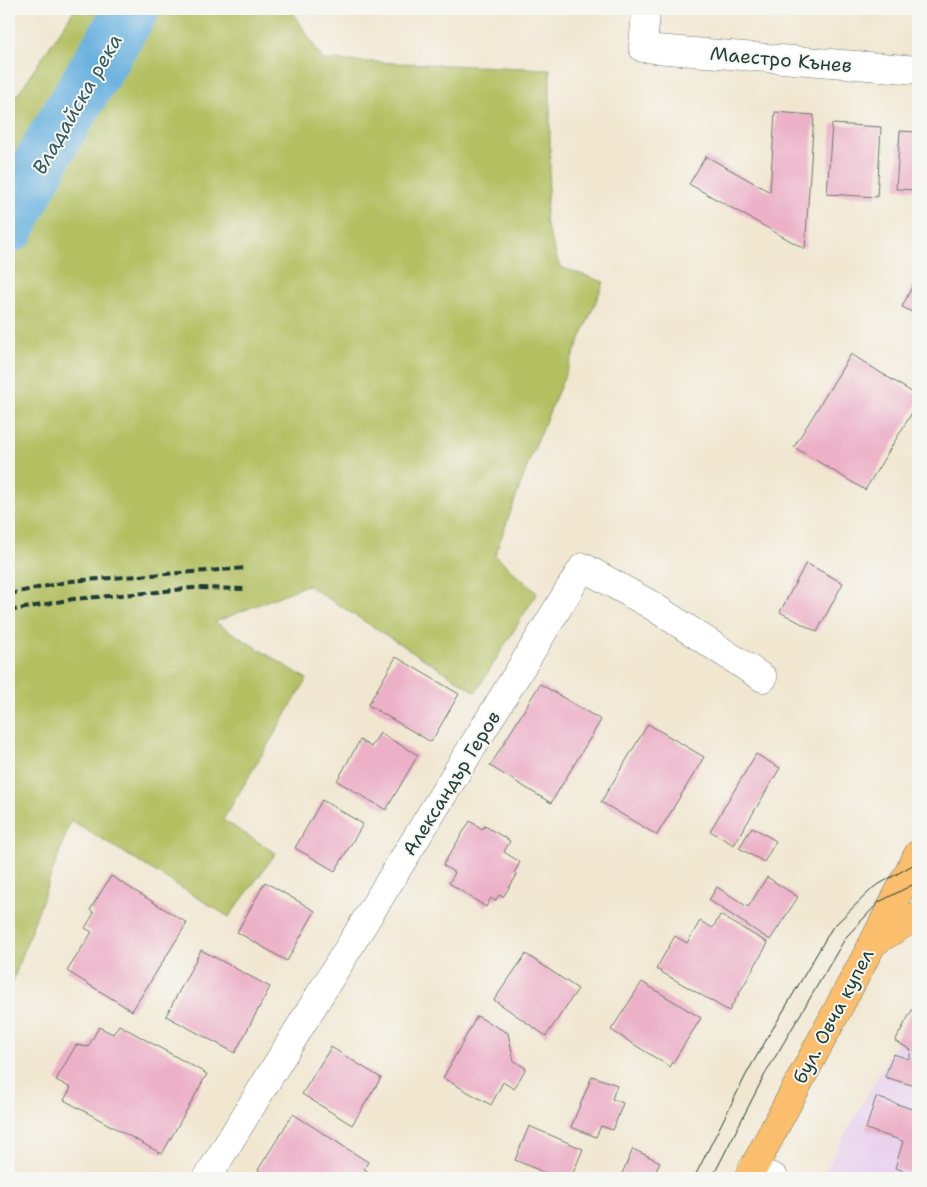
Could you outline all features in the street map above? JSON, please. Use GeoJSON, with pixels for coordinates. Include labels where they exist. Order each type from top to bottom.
{"type":"FeatureCollection","features":[{"type":"Feature","properties":{"kind":"main road","name":"бул. Овча купел"},"geometry":{"type":"LineString","coordinates":[[758,1175],[918,854]]}},
{"type":"Feature","properties":{"kind":"main road"},"geometry":{"type":"LineString","coordinates":[[873,943],[918,915]]}},
{"type":"Feature","properties":{"kind":"street","name":"Маестро Кънев"},"geometry":{"type":"LineString","coordinates":[[646,9],[643,48],[918,70]]}},
{"type":"Feature","properties":{"kind":"street","name":"Александър Геров"},"geometry":{"type":"LineString","coordinates":[[207,1178],[583,567],[651,605],[763,678]]}},
{"type":"Feature","properties":{"kind":"shaded area"},"geometry":{"type":"Polygon","coordinates":[[[918,1004],[918,1178],[821,1178],[918,1004]]]}},
{"type":"Feature","properties":{"kind":"green space"},"geometry":{"type":"Polygon","coordinates":[[[75,9],[110,9],[32,142],[9,188],[9,107],[75,9]]]}},
{"type":"Feature","properties":{"kind":"green space"},"geometry":{"type":"Polygon","coordinates":[[[149,9],[291,9],[323,60],[550,69],[550,169],[545,221],[560,267],[604,282],[531,456],[495,555],[537,593],[476,692],[307,585],[215,622],[307,679],[223,820],[276,853],[229,917],[71,820],[9,992],[9,257],[25,222],[149,9]]]}},
{"type":"Feature","properties":{"kind":"building"},"geometry":{"type":"Polygon","coordinates":[[[775,112],[814,115],[805,249],[689,184],[706,156],[770,192],[775,112]]]}},
{"type":"Feature","properties":{"kind":"building"},"geometry":{"type":"Polygon","coordinates":[[[832,124],[881,127],[877,197],[827,194],[832,124]]]}},
{"type":"Feature","properties":{"kind":"building"},"geometry":{"type":"Polygon","coordinates":[[[900,131],[918,132],[918,190],[896,189],[900,131]]]}},
{"type":"Feature","properties":{"kind":"building"},"geometry":{"type":"Polygon","coordinates":[[[918,275],[918,315],[902,307],[918,275]]]}},
{"type":"Feature","properties":{"kind":"building"},"geometry":{"type":"Polygon","coordinates":[[[851,354],[918,396],[918,403],[865,490],[794,447],[851,354]]]}},
{"type":"Feature","properties":{"kind":"building"},"geometry":{"type":"Polygon","coordinates":[[[806,563],[843,583],[817,632],[780,612],[806,563]]]}},
{"type":"Feature","properties":{"kind":"building"},"geometry":{"type":"Polygon","coordinates":[[[396,657],[459,694],[431,742],[368,705],[396,657]]]}},
{"type":"Feature","properties":{"kind":"building"},"geometry":{"type":"Polygon","coordinates":[[[540,684],[601,720],[551,803],[490,766],[540,684]]]}},
{"type":"Feature","properties":{"kind":"building"},"geometry":{"type":"Polygon","coordinates":[[[648,724],[704,757],[657,835],[601,802],[648,724]]]}},
{"type":"Feature","properties":{"kind":"building"},"geometry":{"type":"Polygon","coordinates":[[[380,733],[418,755],[386,810],[337,781],[360,740],[371,747],[380,733]]]}},
{"type":"Feature","properties":{"kind":"building"},"geometry":{"type":"Polygon","coordinates":[[[756,754],[780,768],[734,845],[710,831],[756,754]]]}},
{"type":"Feature","properties":{"kind":"building"},"geometry":{"type":"Polygon","coordinates":[[[322,800],[363,824],[335,871],[295,848],[322,800]]]}},
{"type":"Feature","properties":{"kind":"building"},"geometry":{"type":"Polygon","coordinates":[[[470,821],[482,829],[485,826],[510,841],[504,852],[520,862],[514,873],[517,875],[503,897],[499,895],[495,901],[491,898],[486,907],[449,883],[455,873],[443,865],[470,821]]]}},
{"type":"Feature","properties":{"kind":"building"},"geometry":{"type":"Polygon","coordinates":[[[752,827],[776,841],[764,862],[739,848],[752,827]]]}},
{"type":"Feature","properties":{"kind":"building"},"geometry":{"type":"Polygon","coordinates":[[[111,876],[187,923],[132,1011],[67,971],[92,932],[85,928],[94,913],[90,910],[111,876]]]}},
{"type":"Feature","properties":{"kind":"building"},"geometry":{"type":"Polygon","coordinates":[[[767,877],[798,897],[770,940],[709,900],[717,887],[748,907],[767,877]]]}},
{"type":"Feature","properties":{"kind":"building"},"geometry":{"type":"Polygon","coordinates":[[[265,882],[315,911],[287,961],[237,932],[265,882]]]}},
{"type":"Feature","properties":{"kind":"building"},"geometry":{"type":"Polygon","coordinates":[[[720,915],[768,943],[729,1011],[656,969],[675,936],[687,943],[700,921],[713,928],[720,915]]]}},
{"type":"Feature","properties":{"kind":"building"},"geometry":{"type":"Polygon","coordinates":[[[201,950],[270,987],[235,1053],[166,1016],[201,950]]]}},
{"type":"Feature","properties":{"kind":"building"},"geometry":{"type":"Polygon","coordinates":[[[526,954],[578,989],[546,1036],[494,1000],[526,954]]]}},
{"type":"Feature","properties":{"kind":"building"},"geometry":{"type":"Polygon","coordinates":[[[642,982],[701,1018],[670,1067],[611,1030],[642,982]]]}},
{"type":"Feature","properties":{"kind":"building"},"geometry":{"type":"Polygon","coordinates":[[[917,1001],[918,1087],[885,1077],[893,1054],[909,1059],[911,1050],[895,1041],[917,1001]]]}},
{"type":"Feature","properties":{"kind":"building"},"geometry":{"type":"Polygon","coordinates":[[[477,1016],[508,1033],[514,1061],[526,1068],[514,1089],[503,1082],[491,1105],[443,1078],[477,1016]]]}},
{"type":"Feature","properties":{"kind":"building"},"geometry":{"type":"Polygon","coordinates":[[[119,1025],[207,1074],[162,1154],[64,1100],[71,1088],[56,1080],[76,1045],[88,1047],[99,1027],[113,1034],[119,1025]]]}},
{"type":"Feature","properties":{"kind":"building"},"geometry":{"type":"Polygon","coordinates":[[[331,1047],[381,1078],[352,1125],[302,1094],[331,1047]]]}},
{"type":"Feature","properties":{"kind":"building"},"geometry":{"type":"Polygon","coordinates":[[[592,1076],[617,1085],[612,1099],[623,1103],[613,1130],[601,1126],[596,1137],[571,1127],[592,1076]]]}},
{"type":"Feature","properties":{"kind":"building"},"geometry":{"type":"Polygon","coordinates":[[[876,1097],[918,1111],[918,1175],[895,1168],[903,1141],[866,1129],[876,1097]]]}},
{"type":"Feature","properties":{"kind":"building"},"geometry":{"type":"Polygon","coordinates":[[[293,1114],[368,1162],[364,1169],[378,1178],[270,1178],[258,1170],[293,1114]]]}},
{"type":"Feature","properties":{"kind":"building"},"geometry":{"type":"Polygon","coordinates":[[[529,1126],[583,1149],[571,1178],[557,1178],[515,1160],[529,1126]]]}},
{"type":"Feature","properties":{"kind":"building"},"geometry":{"type":"Polygon","coordinates":[[[633,1149],[660,1162],[653,1178],[620,1178],[633,1149]]]}},
{"type":"Feature","properties":{"kind":"waterway","name":"Владайска река"},"geometry":{"type":"LineString","coordinates":[[9,226],[47,150],[132,9]]}},
{"type":"Feature","properties":{"kind":"tram line"},"geometry":{"type":"LineString","coordinates":[[694,1178],[748,1071],[832,928],[874,887],[918,862]]}},
{"type":"Feature","properties":{"kind":"tram line"},"geometry":{"type":"LineString","coordinates":[[712,1178],[764,1076],[846,937],[879,902],[918,882]]}},
{"type":"Feature","properties":{"kind":"railway"},"geometry":{"type":"LineString","coordinates":[[9,594],[71,581],[247,568]]}},
{"type":"Feature","properties":{"kind":"railway"},"geometry":{"type":"LineString","coordinates":[[9,611],[73,599],[193,588],[247,589]]}}]}
